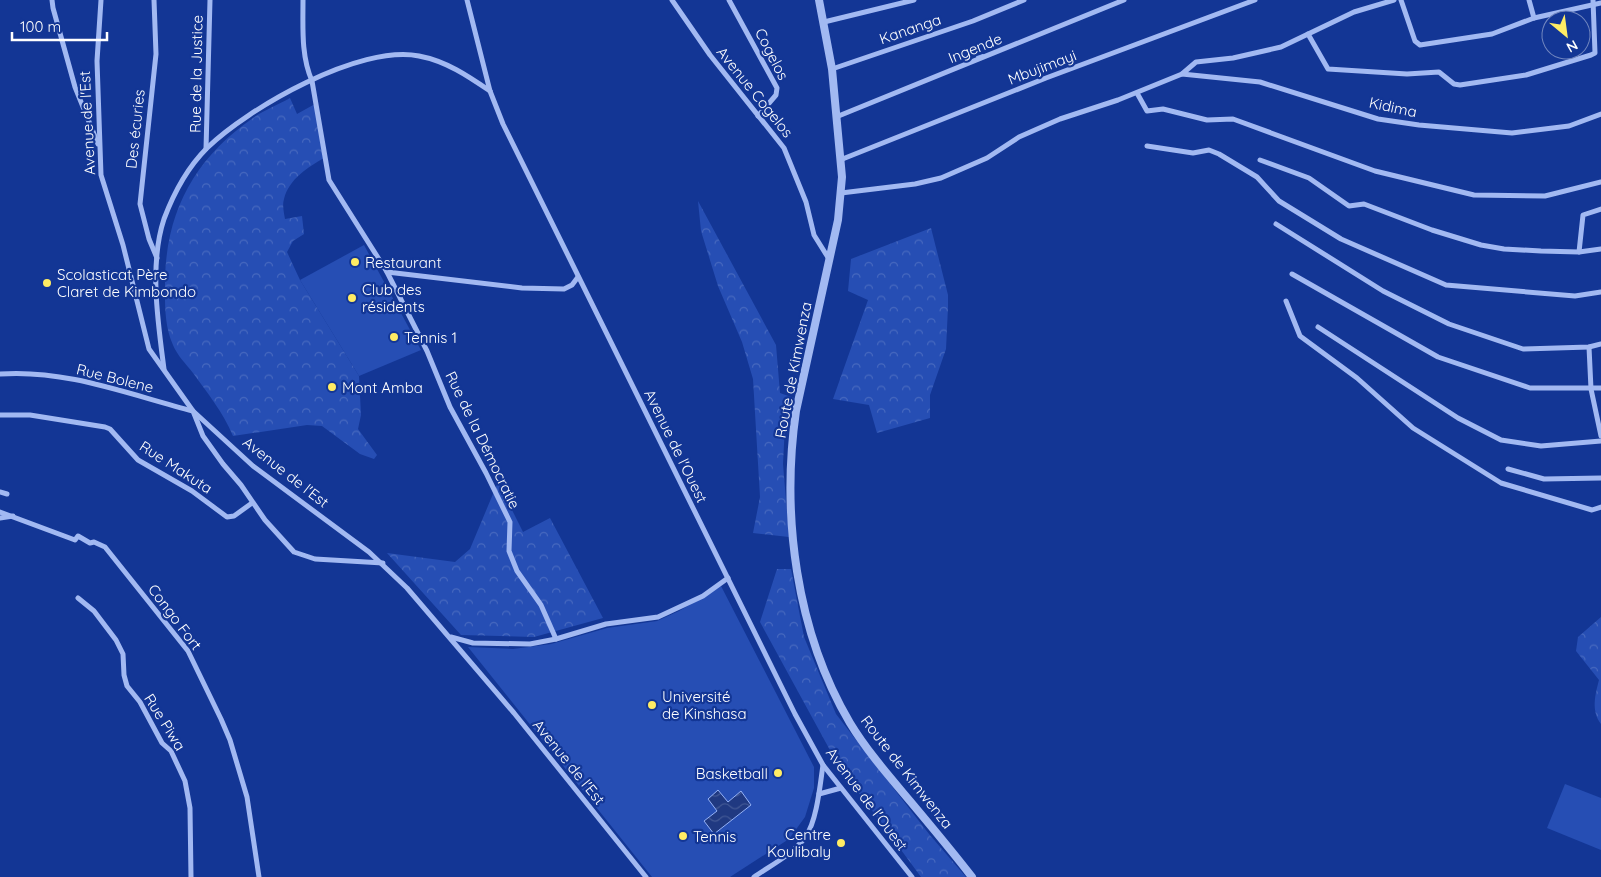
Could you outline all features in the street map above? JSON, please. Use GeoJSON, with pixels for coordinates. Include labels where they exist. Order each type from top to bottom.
{"type":"FeatureCollection","features":[{"type":"Feature","properties":{"kind":"street"},"geometry":{"type":"LineString","coordinates":[[52,0],[52,8],[75,87],[100,148]]}},
{"type":"Feature","properties":{"kind":"street","name":"Avenue de l'Est"},"geometry":{"type":"LineString","coordinates":[[101,0],[97,61],[101,175],[123,245],[147,345],[194,411],[252,466],[384,564],[450,637],[646,877]]}},
{"type":"Feature","properties":{"kind":"street","name":"Des écuries"},"geometry":{"type":"LineString","coordinates":[[154,0],[156,54],[140,204],[149,239],[157,258]]}},
{"type":"Feature","properties":{"kind":"street","name":"Rue de la Justice"},"geometry":{"type":"LineString","coordinates":[[206,149],[210,0]]}},
{"type":"Feature","properties":{"kind":"street","name":"Rue de la Démocratie"},"geometry":{"type":"LineString","coordinates":[[303,0],[302,37],[307,68],[312,81],[329,180],[387,272],[427,351],[450,407],[510,522],[509,551],[517,571],[541,605],[556,639]]}},
{"type":"Feature","properties":{"kind":"street","name":"Avenue de l'Ouest"},"geometry":{"type":"LineString","coordinates":[[467,0],[490,91],[528,176],[555,226],[578,277],[795,714],[823,765],[912,877]]}},
{"type":"Feature","properties":{"kind":"street","name":"Avenue Cogelos"},"geometry":{"type":"LineString","coordinates":[[672,0],[710,55],[784,148],[806,202],[814,234],[829,260]]}},
{"type":"Feature","properties":{"kind":"street","name":"Cogelos"},"geometry":{"type":"LineString","coordinates":[[729,0],[777,88],[776,95],[758,116]]}},
{"type":"Feature","properties":{"kind":"street","name":"Route de Kimwenza"},"geometry":{"type":"LineString","coordinates":[[819,0],[832,69],[841,193],[829,260],[796,411],[790,466],[794,534],[809,622],[824,669],[850,722],[884,769],[972,877]]}},
{"type":"Feature","properties":{"kind":"street"},"geometry":{"type":"LineString","coordinates":[[824,22],[914,0]]}},
{"type":"Feature","properties":{"kind":"street","name":"Kananga"},"geometry":{"type":"LineString","coordinates":[[832,69],[973,21],[1024,0]]}},
{"type":"Feature","properties":{"kind":"street","name":"Ingende"},"geometry":{"type":"LineString","coordinates":[[835,118],[1124,0]]}},
{"type":"Feature","properties":{"kind":"street","name":"Mbujimayi"},"geometry":{"type":"LineString","coordinates":[[840,160],[1046,78],[1255,0]]}},
{"type":"Feature","properties":{"kind":"street"},"geometry":{"type":"LineString","coordinates":[[841,193],[915,184],[941,178],[987,158],[1020,137],[1060,119],[1136,93],[1182,74],[1196,62],[1268,50],[1308,34],[1356,11],[1394,0]]}},
{"type":"Feature","properties":{"kind":"street"},"geometry":{"type":"LineString","coordinates":[[1401,0],[1414,41],[1420,45],[1492,34],[1534,18],[1593,2],[1601,2]]}},
{"type":"Feature","properties":{"kind":"street"},"geometry":{"type":"LineString","coordinates":[[1529,0],[1534,18]]}},
{"type":"Feature","properties":{"kind":"street"},"geometry":{"type":"LineString","coordinates":[[1308,34],[1328,69],[1408,74],[1439,72],[1454,84],[1460,85],[1526,75],[1595,53],[1593,2]]}},
{"type":"Feature","properties":{"kind":"street"},"geometry":{"type":"LineString","coordinates":[[164,371],[157,316],[157,258],[161,232],[169,208],[187,174],[206,149],[256,110],[334,69],[361,60],[390,55],[419,56],[448,65],[490,91]]}},
{"type":"Feature","properties":{"kind":"street","name":"Kidima"},"geometry":{"type":"LineString","coordinates":[[1182,74],[1258,81],[1378,119],[1419,125],[1512,133],[1569,126],[1601,114]]}},
{"type":"Feature","properties":{"kind":"street"},"geometry":{"type":"LineString","coordinates":[[1136,93],[1147,111],[1163,108],[1207,120],[1233,119],[1375,171],[1474,195],[1545,196],[1601,182]]}},
{"type":"Feature","properties":{"kind":"street"},"geometry":{"type":"LineString","coordinates":[[1147,146],[1196,153],[1209,150],[1219,154],[1257,177],[1280,201],[1341,239],[1443,284],[1575,296],[1601,292]]}},
{"type":"Feature","properties":{"kind":"street"},"geometry":{"type":"LineString","coordinates":[[1260,160],[1309,178],[1350,206],[1364,204],[1432,230],[1465,240],[1504,249],[1579,252],[1601,250]]}},
{"type":"Feature","properties":{"kind":"street"},"geometry":{"type":"LineString","coordinates":[[1579,252],[1583,215],[1601,209]]}},
{"type":"Feature","properties":{"kind":"street"},"geometry":{"type":"LineString","coordinates":[[1276,224],[1383,291],[1449,324],[1523,349],[1589,347],[1601,344]]}},
{"type":"Feature","properties":{"kind":"street"},"geometry":{"type":"LineString","coordinates":[[387,272],[522,288],[564,289],[572,285],[578,277]]}},
{"type":"Feature","properties":{"kind":"street"},"geometry":{"type":"LineString","coordinates":[[1292,274],[1436,356],[1527,388],[1601,388]]}},
{"type":"Feature","properties":{"kind":"street"},"geometry":{"type":"LineString","coordinates":[[1286,301],[1300,336],[1357,378],[1413,428],[1501,483],[1592,510],[1601,507]]}},
{"type":"Feature","properties":{"kind":"street"},"geometry":{"type":"LineString","coordinates":[[1318,327],[1458,418],[1501,440],[1541,446],[1601,441]]}},
{"type":"Feature","properties":{"kind":"street"},"geometry":{"type":"LineString","coordinates":[[1589,347],[1591,389],[1601,436]]}},
{"type":"Feature","properties":{"kind":"street","name":"Rue Bolene"},"geometry":{"type":"LineString","coordinates":[[0,374],[16,373],[84,380],[194,411]]}},
{"type":"Feature","properties":{"kind":"street"},"geometry":{"type":"LineString","coordinates":[[194,411],[203,436],[252,503],[298,554],[314,559],[384,564]]}},
{"type":"Feature","properties":{"kind":"street","name":"Rue Makuta"},"geometry":{"type":"LineString","coordinates":[[0,415],[30,416],[105,427],[110,429],[138,460],[192,491],[227,516],[234,516],[252,503]]}},
{"type":"Feature","properties":{"kind":"street"},"geometry":{"type":"LineString","coordinates":[[1508,469],[1544,479],[1601,478]]}},
{"type":"Feature","properties":{"kind":"street"},"geometry":{"type":"LineString","coordinates":[[0,492],[7,494]]}},
{"type":"Feature","properties":{"kind":"street","name":"Congo Fort"},"geometry":{"type":"LineString","coordinates":[[0,512],[62,538],[75,540],[78,536],[90,543],[94,542],[104,547],[188,651],[227,733],[235,755],[246,797],[259,877]]}},
{"type":"Feature","properties":{"kind":"street"},"geometry":{"type":"LineString","coordinates":[[0,518],[13,516]]}},
{"type":"Feature","properties":{"kind":"street"},"geometry":{"type":"LineString","coordinates":[[450,637],[472,643],[498,642],[516,644],[556,639],[606,624],[662,616],[703,596],[728,578]]}},
{"type":"Feature","properties":{"kind":"street","name":"Rue Piwa"},"geometry":{"type":"LineString","coordinates":[[78,598],[89,605],[116,640],[124,654],[124,675],[127,686],[140,702],[162,744],[171,751],[185,781],[190,808],[190,877]]}},
{"type":"Feature","properties":{"kind":"street"},"geometry":{"type":"LineString","coordinates":[[754,877],[788,854],[805,837],[819,794],[823,765]]}},
{"type":"Feature","properties":{"kind":"street"},"geometry":{"type":"LineString","coordinates":[[819,794],[841,788]]}},
{"type":"Feature","properties":{"kind":"green space"},"geometry":{"type":"Polygon","coordinates":[[[290,98],[297,114],[315,104],[324,158],[300,174],[286,192],[283,204],[285,219],[302,216],[304,234],[293,241],[287,252],[300,280],[359,376],[361,415],[358,429],[377,455],[374,459],[360,454],[322,426],[307,425],[233,436],[215,403],[177,352],[168,330],[165,297],[167,256],[171,232],[178,209],[188,188],[215,150],[233,134],[257,115],[290,98]]]}},
{"type":"Feature","properties":{"kind":"green space"},"geometry":{"type":"Polygon","coordinates":[[[698,201],[776,345],[780,393],[794,398],[785,424],[783,464],[789,537],[753,533],[760,497],[753,379],[742,342],[718,286],[701,231],[698,201]]]}},
{"type":"Feature","properties":{"kind":"green space"},"geometry":{"type":"Polygon","coordinates":[[[931,228],[948,295],[948,307],[946,349],[930,395],[930,418],[877,433],[869,405],[833,399],[868,300],[848,291],[851,259],[931,228]]]}},
{"type":"Feature","properties":{"kind":"green space","name":"Club des résidents"},"geometry":{"type":"Polygon","coordinates":[[[364,245],[421,350],[359,376],[300,280],[364,245]]]}},
{"type":"Feature","properties":{"kind":"green space"},"geometry":{"type":"Polygon","coordinates":[[[498,482],[523,532],[550,518],[603,618],[534,637],[461,635],[387,553],[455,562],[470,549],[498,482]]]}},
{"type":"Feature","properties":{"kind":"green space"},"geometry":{"type":"Polygon","coordinates":[[[777,569],[791,569],[804,637],[836,714],[929,834],[966,877],[921,877],[837,763],[760,622],[777,569]]]}},
{"type":"Feature","properties":{"kind":"green space","name":"Université de Kinshasa"},"geometry":{"type":"Polygon","coordinates":[[[721,586],[814,767],[814,788],[805,817],[789,839],[730,877],[652,877],[468,647],[513,649],[551,644],[607,628],[657,621],[679,611],[721,586]]]}},
{"type":"Feature","properties":{"kind":"green space"},"geometry":{"type":"Polygon","coordinates":[[[1601,617],[1601,724],[1595,708],[1595,697],[1599,680],[1576,651],[1578,637],[1601,617]]]}},
{"type":"Feature","properties":{"kind":"green space"},"geometry":{"type":"Polygon","coordinates":[[[1565,784],[1601,798],[1601,850],[1547,828],[1565,784]]]}},
{"type":"Feature","properties":{"kind":"water"},"geometry":{"type":"Polygon","coordinates":[[[718,790],[728,802],[741,791],[751,805],[714,834],[704,821],[717,811],[708,799],[718,790]]]}},
{"type":"Feature","properties":{"kind":"waterway"},"geometry":{"type":"LineString","coordinates":[[977,57],[983,55]]}},
{"type":"Feature","properties":{"kind":"place","name":"Restaurant"},"geometry":{"type":"Point","coordinates":[355,262]}},
{"type":"Feature","properties":{"kind":"place","name":"Scolasticat Père Claret de Kimbondo"},"geometry":{"type":"Point","coordinates":[47,283]}},
{"type":"Feature","properties":{"kind":"place","name":"Club des résidents"},"geometry":{"type":"Point","coordinates":[352,298]}},
{"type":"Feature","properties":{"kind":"place","name":"Tennis 1"},"geometry":{"type":"Point","coordinates":[394,337]}},
{"type":"Feature","properties":{"kind":"place","name":"Mont Amba"},"geometry":{"type":"Point","coordinates":[332,387]}},
{"type":"Feature","properties":{"kind":"place","name":"Université de Kinshasa"},"geometry":{"type":"Point","coordinates":[652,705]}},
{"type":"Feature","properties":{"kind":"place","name":"Basketball"},"geometry":{"type":"Point","coordinates":[778,773]}},
{"type":"Feature","properties":{"kind":"place","name":"Tennis"},"geometry":{"type":"Point","coordinates":[683,836]}},
{"type":"Feature","properties":{"kind":"place","name":"Centre Koulibaly"},"geometry":{"type":"Point","coordinates":[841,843]}}]}
